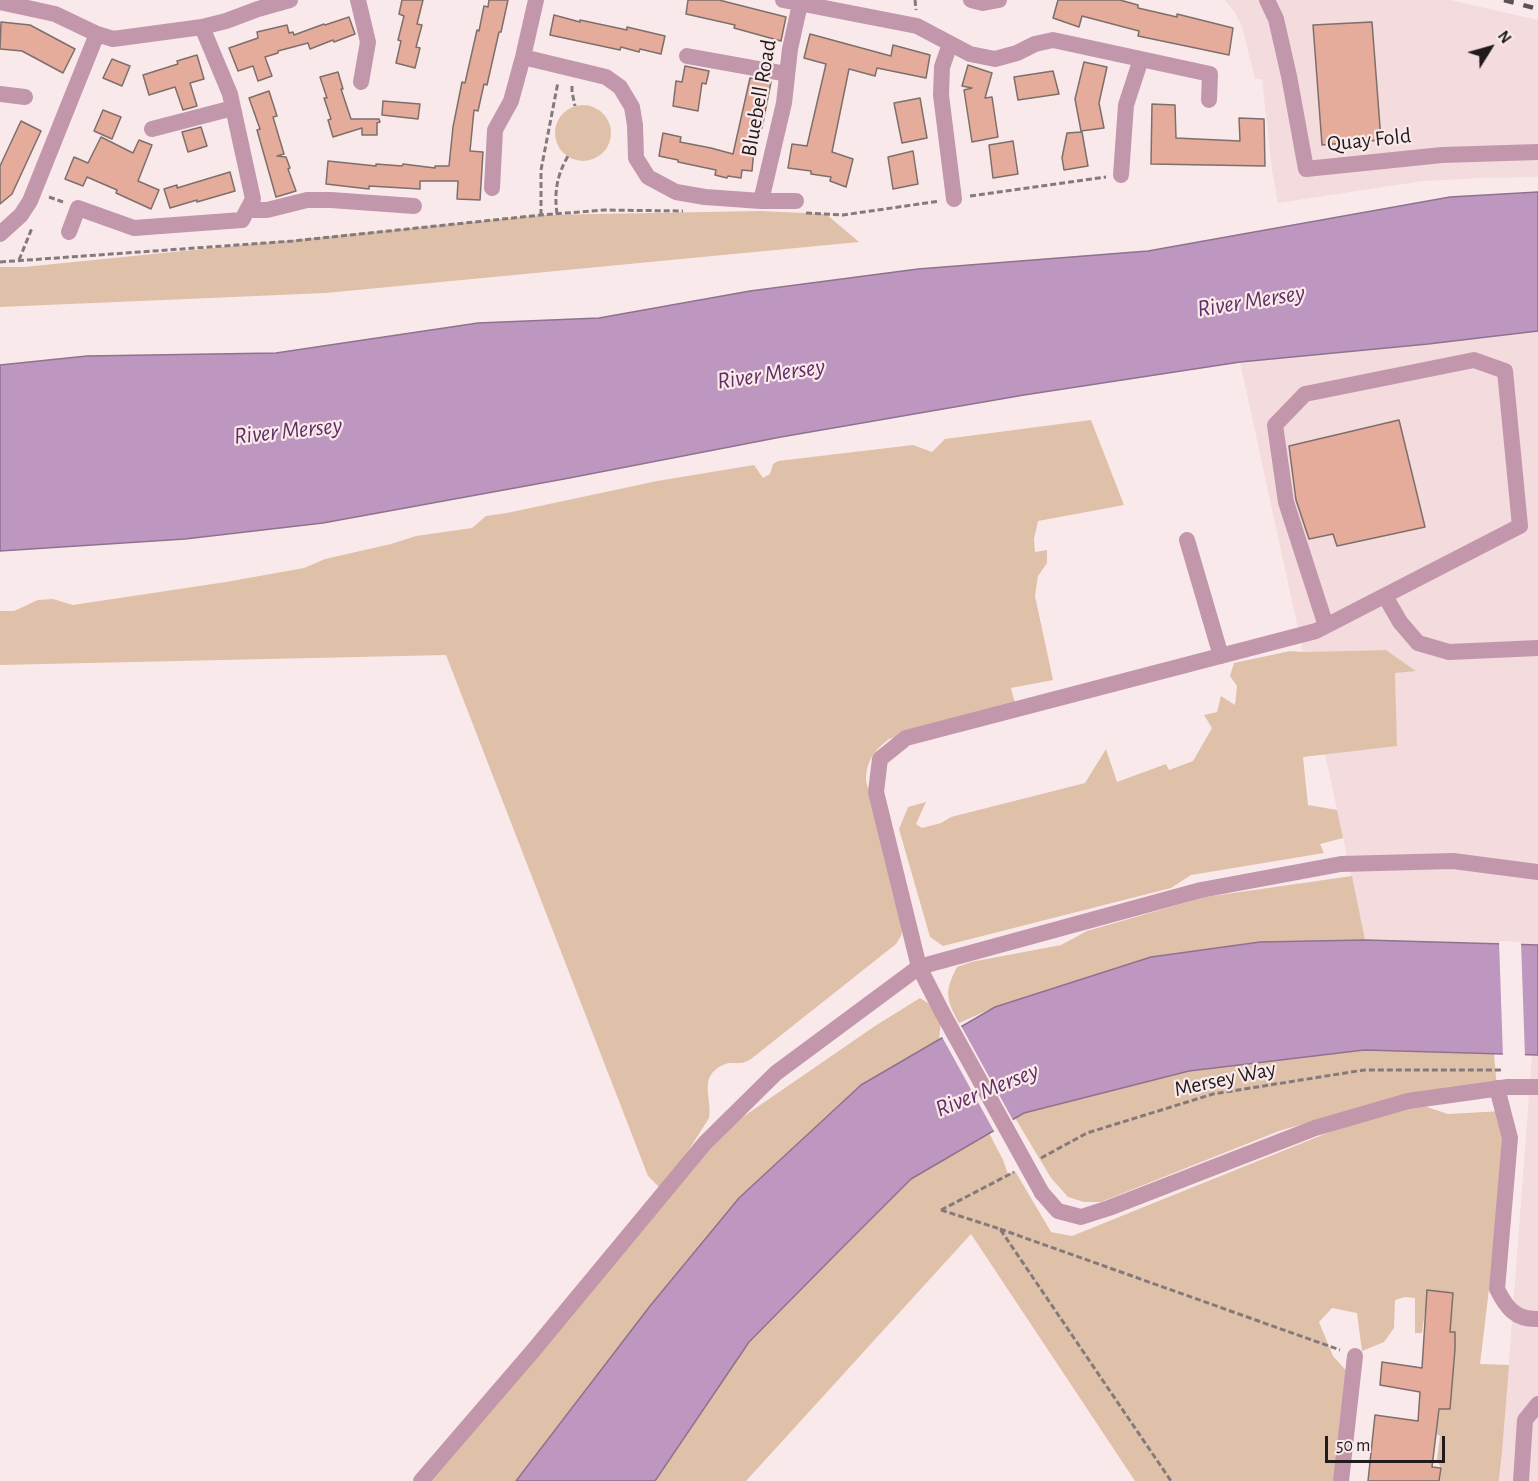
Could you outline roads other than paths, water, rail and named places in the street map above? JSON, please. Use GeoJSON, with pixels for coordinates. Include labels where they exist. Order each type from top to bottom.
{"type":"FeatureCollection","features":[{"type":"Feature","properties":{"kind":"street"},"geometry":{"type":"LineString","coordinates":[[0,2],[55,14],[97,34],[114,39],[202,27],[226,21],[269,3],[290,0]]}},
{"type":"Feature","properties":{"kind":"street"},"geometry":{"type":"LineString","coordinates":[[358,0],[368,42],[361,82]]}},
{"type":"Feature","properties":{"kind":"street"},"geometry":{"type":"LineString","coordinates":[[492,188],[495,130],[511,101],[536,0]]}},
{"type":"Feature","properties":{"kind":"street"},"geometry":{"type":"LineString","coordinates":[[783,0],[917,26],[970,54],[994,59],[1053,40],[1210,74],[1209,100]]}},
{"type":"Feature","properties":{"kind":"street"},"geometry":{"type":"LineString","coordinates":[[971,0],[983,3],[999,0]]}},
{"type":"Feature","properties":{"kind":"street","name":"Quay Fold"},"geometry":{"type":"LineString","coordinates":[[1267,0],[1276,19],[1289,76],[1305,169],[1442,155],[1538,152]]}},
{"type":"Feature","properties":{"kind":"street","name":"Bluebell Road"},"geometry":{"type":"LineString","coordinates":[[761,201],[784,103],[790,49],[809,4]]}},
{"type":"Feature","properties":{"kind":"street"},"geometry":{"type":"LineString","coordinates":[[69,232],[78,208],[134,228],[242,220],[253,199],[230,94],[202,27]]}},
{"type":"Feature","properties":{"kind":"street"},"geometry":{"type":"LineString","coordinates":[[0,234],[21,215],[30,201],[97,34]]}},
{"type":"Feature","properties":{"kind":"street"},"geometry":{"type":"LineString","coordinates":[[950,44],[942,67],[941,95],[954,199]]}},
{"type":"Feature","properties":{"kind":"street"},"geometry":{"type":"LineString","coordinates":[[687,56],[787,74]]}},
{"type":"Feature","properties":{"kind":"street"},"geometry":{"type":"LineString","coordinates":[[523,57],[606,76],[620,87],[632,107],[636,158],[648,177],[676,192],[800,207]]}},
{"type":"Feature","properties":{"kind":"street"},"geometry":{"type":"LineString","coordinates":[[1121,175],[1126,105],[1141,59]]}},
{"type":"Feature","properties":{"kind":"street"},"geometry":{"type":"LineString","coordinates":[[0,94],[25,97]]}},
{"type":"Feature","properties":{"kind":"street"},"geometry":{"type":"LineString","coordinates":[[152,129],[233,108]]}},
{"type":"Feature","properties":{"kind":"street"},"geometry":{"type":"LineString","coordinates":[[247,210],[267,210],[307,200],[414,206]]}},
{"type":"Feature","properties":{"kind":"street"},"geometry":{"type":"LineString","coordinates":[[1326,626],[1286,502],[1275,425],[1305,394],[1474,360],[1505,371],[1520,526],[1385,596],[1326,626],[1316,631],[906,738],[880,759],[876,792],[919,967],[1042,1192],[1058,1211],[1081,1217],[1315,1128],[1408,1101],[1497,1088],[1538,1087]]}},
{"type":"Feature","properties":{"kind":"street"},"geometry":{"type":"LineString","coordinates":[[1187,540],[1221,656]]}},
{"type":"Feature","properties":{"kind":"street"},"geometry":{"type":"LineString","coordinates":[[1385,596],[1400,622],[1418,643],[1449,652],[1538,648]]}},
{"type":"Feature","properties":{"kind":"street"},"geometry":{"type":"LineString","coordinates":[[421,1481],[517,1370],[705,1143],[776,1073],[919,967],[1201,890],[1341,864],[1453,861],[1538,872]]}},
{"type":"Feature","properties":{"kind":"street"},"geometry":{"type":"LineString","coordinates":[[1497,1088],[1510,1138],[1497,1289],[1505,1305],[1518,1316],[1532,1320],[1538,1319]]}},
{"type":"Feature","properties":{"kind":"street"},"geometry":{"type":"LineString","coordinates":[[1341,1481],[1355,1356]]}},
{"type":"Feature","properties":{"kind":"street"},"geometry":{"type":"LineString","coordinates":[[1521,1481],[1525,1420],[1538,1404]]}},
{"type":"Feature","properties":{"kind":"water","name":"River Mersey"},"geometry":{"type":"Polygon","coordinates":[[[1538,192],[1538,331],[1240,362],[1024,395],[781,437],[323,523],[185,539],[0,551],[0,365],[87,356],[276,353],[478,323],[599,318],[750,291],[918,269],[1148,251],[1450,197],[1538,192]]]}},
{"type":"Feature","properties":{"kind":"water","name":"River Mersey"},"geometry":{"type":"Polygon","coordinates":[[[1365,940],[1538,945],[1538,1055],[1364,1050],[1189,1071],[1024,1113],[911,1179],[749,1342],[655,1481],[516,1481],[650,1306],[739,1198],[861,1085],[995,1007],[1151,957],[1260,942],[1365,940]]]}},
{"type":"Feature","properties":{"kind":"railway"},"geometry":{"type":"LineString","coordinates":[[1504,0],[1538,9]]}}]}
